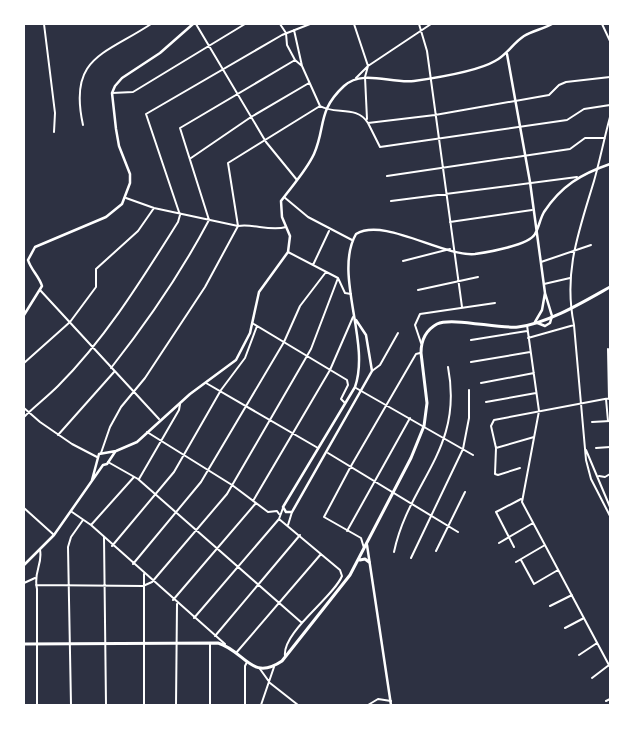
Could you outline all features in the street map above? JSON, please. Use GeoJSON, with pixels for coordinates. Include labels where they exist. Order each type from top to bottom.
{"type":"FeatureCollection","features":[{"type":"Feature","properties":{"kind":"highway"},"geometry":{"type":"LineString","coordinates":[[24,644],[176,645],[210,643],[226,646],[260,669],[274,666],[285,657],[350,575],[365,550],[394,492],[424,426],[427,403],[421,353],[422,343],[427,332],[442,323],[509,327],[527,326],[552,318],[556,314],[571,309],[610,287]]}},
{"type":"Feature","properties":{"kind":"highway"},"geometry":{"type":"LineString","coordinates":[[359,560],[365,559],[369,562]]}},
{"type":"Feature","properties":{"kind":"street"},"geometry":{"type":"LineString","coordinates":[[44,24],[55,113],[54,132]]}},
{"type":"Feature","properties":{"kind":"street"},"geometry":{"type":"LineString","coordinates":[[83,125],[80,108],[81,81],[91,61],[151,24]]}},
{"type":"Feature","properties":{"kind":"street"},"geometry":{"type":"LineString","coordinates":[[24,314],[40,290],[40,281],[30,268],[28,260],[35,247],[106,217],[114,212],[126,198],[130,174],[119,146],[112,93],[122,78],[160,53],[195,24],[266,142],[297,180]]}},
{"type":"Feature","properties":{"kind":"street"},"geometry":{"type":"LineString","coordinates":[[112,93],[133,92],[245,24]]}},
{"type":"Feature","properties":{"kind":"street"},"geometry":{"type":"LineString","coordinates":[[280,24],[286,33],[287,45],[295,60],[302,66]]}},
{"type":"Feature","properties":{"kind":"street"},"geometry":{"type":"LineString","coordinates":[[24,416],[58,387],[92,348],[143,277],[180,215],[146,114],[286,33],[310,24]]}},
{"type":"Feature","properties":{"kind":"street"},"geometry":{"type":"LineString","coordinates":[[354,24],[368,66],[365,77],[368,122],[380,147],[439,140],[567,120],[584,109],[610,104]]}},
{"type":"Feature","properties":{"kind":"street"},"geometry":{"type":"LineString","coordinates":[[419,24],[426,51],[449,222],[456,251],[462,307]]}},
{"type":"Feature","properties":{"kind":"street"},"geometry":{"type":"LineString","coordinates":[[103,453],[116,451],[136,442],[180,402],[236,360],[246,342],[259,292],[264,282],[288,252],[290,236],[280,209],[281,201],[315,152],[325,109],[343,87],[368,66],[431,24]]}},
{"type":"Feature","properties":{"kind":"street"},"geometry":{"type":"LineString","coordinates":[[540,30],[544,24]]}},
{"type":"Feature","properties":{"kind":"street"},"geometry":{"type":"LineString","coordinates":[[356,78],[365,77],[397,82],[429,78],[482,67],[507,54],[525,36],[552,24]]}},
{"type":"Feature","properties":{"kind":"street"},"geometry":{"type":"LineString","coordinates":[[602,24],[610,40]]}},
{"type":"Feature","properties":{"kind":"street"},"geometry":{"type":"LineString","coordinates":[[294,30],[302,66],[320,106],[325,109],[357,112],[368,122],[435,115],[549,95],[566,82],[610,77]]}},
{"type":"Feature","properties":{"kind":"street"},"geometry":{"type":"LineString","coordinates":[[507,54],[530,182],[535,234],[545,293],[552,318],[545,326]]}},
{"type":"Feature","properties":{"kind":"street"},"geometry":{"type":"LineString","coordinates":[[111,368],[152,315],[192,252],[209,220],[180,128],[295,60]]}},
{"type":"Feature","properties":{"kind":"street"},"geometry":{"type":"LineString","coordinates":[[190,159],[251,117],[309,82]]}},
{"type":"Feature","properties":{"kind":"street"},"geometry":{"type":"LineString","coordinates":[[92,480],[97,459],[103,453],[110,427],[205,287],[238,226],[228,163],[240,154],[266,142],[320,106]]}},
{"type":"Feature","properties":{"kind":"street"},"geometry":{"type":"LineString","coordinates":[[610,118],[598,168],[577,234],[570,278],[571,309],[588,471],[610,516]]}},
{"type":"Feature","properties":{"kind":"street"},"geometry":{"type":"LineString","coordinates":[[387,176],[570,149],[585,138],[604,138]]}},
{"type":"Feature","properties":{"kind":"street"},"geometry":{"type":"LineString","coordinates":[[391,201],[577,177],[610,164]]}},
{"type":"Feature","properties":{"kind":"street"},"geometry":{"type":"LineString","coordinates":[[194,618],[279,519],[279,514],[283,507],[355,387],[360,365],[349,266],[352,240],[361,231],[371,229],[391,232],[456,251],[474,254],[517,245],[535,234],[544,212],[577,177]]}},
{"type":"Feature","properties":{"kind":"street"},"geometry":{"type":"LineString","coordinates":[[284,197],[302,213],[329,230],[352,240]]}},
{"type":"Feature","properties":{"kind":"street"},"geometry":{"type":"LineString","coordinates":[[126,198],[180,215],[238,226],[245,225],[263,228],[286,226]]}},
{"type":"Feature","properties":{"kind":"street"},"geometry":{"type":"LineString","coordinates":[[24,364],[70,322],[96,287],[96,269],[138,231],[154,208]]}},
{"type":"Feature","properties":{"kind":"street"},"geometry":{"type":"LineString","coordinates":[[449,222],[532,210]]}},
{"type":"Feature","properties":{"kind":"street"},"geometry":{"type":"LineString","coordinates":[[313,265],[329,230]]}},
{"type":"Feature","properties":{"kind":"street"},"geometry":{"type":"LineString","coordinates":[[540,262],[591,245]]}},
{"type":"Feature","properties":{"kind":"street"},"geometry":{"type":"LineString","coordinates":[[403,261],[450,249]]}},
{"type":"Feature","properties":{"kind":"street"},"geometry":{"type":"LineString","coordinates":[[288,252],[338,278],[345,293],[351,294]]}},
{"type":"Feature","properties":{"kind":"street"},"geometry":{"type":"LineString","coordinates":[[133,564],[209,470],[284,342],[294,317],[326,272]]}},
{"type":"Feature","properties":{"kind":"street"},"geometry":{"type":"LineString","coordinates":[[418,290],[478,277]]}},
{"type":"Feature","properties":{"kind":"street"},"geometry":{"type":"LineString","coordinates":[[36,585],[143,586],[152,582],[232,485],[307,356],[338,278]]}},
{"type":"Feature","properties":{"kind":"street"},"geometry":{"type":"LineString","coordinates":[[544,284],[570,278]]}},
{"type":"Feature","properties":{"kind":"street"},"geometry":{"type":"LineString","coordinates":[[40,290],[159,420]]}},
{"type":"Feature","properties":{"kind":"street"},"geometry":{"type":"LineString","coordinates":[[545,293],[540,314],[540,321],[545,326]]}},
{"type":"Feature","properties":{"kind":"street"},"geometry":{"type":"LineString","coordinates":[[422,343],[414,325],[420,314],[495,303]]}},
{"type":"Feature","properties":{"kind":"street"},"geometry":{"type":"LineString","coordinates":[[545,326],[535,322],[540,314],[549,311],[556,314]]}},
{"type":"Feature","properties":{"kind":"street"},"geometry":{"type":"LineString","coordinates":[[173,600],[255,502],[293,432],[330,370],[351,319],[355,315]]}},
{"type":"Feature","properties":{"kind":"street"},"geometry":{"type":"LineString","coordinates":[[356,320],[366,335],[372,371]]}},
{"type":"Feature","properties":{"kind":"street"},"geometry":{"type":"LineString","coordinates":[[251,322],[349,382],[342,395],[345,404]]}},
{"type":"Feature","properties":{"kind":"street"},"geometry":{"type":"LineString","coordinates":[[528,338],[574,325]]}},
{"type":"Feature","properties":{"kind":"street"},"geometry":{"type":"LineString","coordinates":[[112,546],[174,472],[220,390],[244,358],[257,326]]}},
{"type":"Feature","properties":{"kind":"street"},"geometry":{"type":"LineString","coordinates":[[527,326],[539,410],[521,499],[610,666],[592,678]]}},
{"type":"Feature","properties":{"kind":"street"},"geometry":{"type":"LineString","coordinates":[[471,340],[527,331]]}},
{"type":"Feature","properties":{"kind":"street"},"geometry":{"type":"LineString","coordinates":[[288,525],[292,512],[363,392],[372,371],[380,365],[398,333]]}},
{"type":"Feature","properties":{"kind":"street"},"geometry":{"type":"LineString","coordinates":[[592,422],[609,421],[608,349]]}},
{"type":"Feature","properties":{"kind":"street"},"geometry":{"type":"LineString","coordinates":[[471,362],[530,352]]}},
{"type":"Feature","properties":{"kind":"street"},"geometry":{"type":"LineString","coordinates":[[365,550],[361,538],[324,517],[351,466],[416,354],[421,353]]}},
{"type":"Feature","properties":{"kind":"street"},"geometry":{"type":"LineString","coordinates":[[394,552],[401,528],[438,457],[444,438],[451,403],[451,383],[448,367]]}},
{"type":"Feature","properties":{"kind":"street"},"geometry":{"type":"LineString","coordinates":[[58,435],[114,372]]}},
{"type":"Feature","properties":{"kind":"street"},"geometry":{"type":"LineString","coordinates":[[481,383],[534,372]]}},
{"type":"Feature","properties":{"kind":"street"},"geometry":{"type":"LineString","coordinates":[[206,383],[246,404],[318,448]]}},
{"type":"Feature","properties":{"kind":"street"},"geometry":{"type":"LineString","coordinates":[[355,387],[388,404],[473,455]]}},
{"type":"Feature","properties":{"kind":"street"},"geometry":{"type":"LineString","coordinates":[[412,558],[430,515],[463,449],[469,418],[469,390]]}},
{"type":"Feature","properties":{"kind":"street"},"geometry":{"type":"LineString","coordinates":[[486,402],[536,392]]}},
{"type":"Feature","properties":{"kind":"street"},"geometry":{"type":"LineString","coordinates":[[520,468],[498,475],[495,474],[496,448],[491,426],[494,420],[581,402],[608,399]]}},
{"type":"Feature","properties":{"kind":"street"},"geometry":{"type":"LineString","coordinates":[[138,479],[179,410],[180,402]]}},
{"type":"Feature","properties":{"kind":"street"},"geometry":{"type":"LineString","coordinates":[[24,408],[58,435],[97,459],[103,465]]}},
{"type":"Feature","properties":{"kind":"street"},"geometry":{"type":"LineString","coordinates":[[347,531],[410,418]]}},
{"type":"Feature","properties":{"kind":"street"},"geometry":{"type":"LineString","coordinates":[[147,432],[232,485],[268,512],[277,511],[279,514]]}},
{"type":"Feature","properties":{"kind":"street"},"geometry":{"type":"LineString","coordinates":[[496,448],[534,437]]}},
{"type":"Feature","properties":{"kind":"street"},"geometry":{"type":"LineString","coordinates":[[585,445],[590,462],[610,507]]}},
{"type":"Feature","properties":{"kind":"street"},"geometry":{"type":"LineString","coordinates":[[596,448],[610,447]]}},
{"type":"Feature","properties":{"kind":"street"},"geometry":{"type":"LineString","coordinates":[[24,565],[54,535],[72,512],[103,465],[108,462],[116,451]]}},
{"type":"Feature","properties":{"kind":"street"},"geometry":{"type":"LineString","coordinates":[[103,453],[108,462],[138,479],[302,623]]}},
{"type":"Feature","properties":{"kind":"street"},"geometry":{"type":"LineString","coordinates":[[328,453],[377,480],[458,532]]}},
{"type":"Feature","properties":{"kind":"street"},"geometry":{"type":"LineString","coordinates":[[599,476],[605,477],[610,474]]}},
{"type":"Feature","properties":{"kind":"street"},"geometry":{"type":"LineString","coordinates":[[91,525],[134,477]]}},
{"type":"Feature","properties":{"kind":"street"},"geometry":{"type":"LineString","coordinates":[[436,551],[465,492]]}},
{"type":"Feature","properties":{"kind":"street"},"geometry":{"type":"LineString","coordinates":[[514,548],[496,512],[521,499]]}},
{"type":"Feature","properties":{"kind":"street"},"geometry":{"type":"LineString","coordinates":[[283,507],[286,512],[292,512]]}},
{"type":"Feature","properties":{"kind":"street"},"geometry":{"type":"LineString","coordinates":[[24,508],[54,535]]}},
{"type":"Feature","properties":{"kind":"street"},"geometry":{"type":"LineString","coordinates":[[72,512],[91,525],[152,582],[226,646]]}},
{"type":"Feature","properties":{"kind":"street"},"geometry":{"type":"LineString","coordinates":[[279,519],[340,570],[342,576],[336,586],[302,623],[287,645],[285,657]]}},
{"type":"Feature","properties":{"kind":"street"},"geometry":{"type":"LineString","coordinates":[[71,705],[68,547],[71,537],[83,520]]}},
{"type":"Feature","properties":{"kind":"street"},"geometry":{"type":"LineString","coordinates":[[499,543],[533,523]]}},
{"type":"Feature","properties":{"kind":"street"},"geometry":{"type":"LineString","coordinates":[[215,636],[300,535]]}},
{"type":"Feature","properties":{"kind":"street"},"geometry":{"type":"LineString","coordinates":[[104,537],[106,705]]}},
{"type":"Feature","properties":{"kind":"street"},"geometry":{"type":"LineString","coordinates":[[367,545],[392,705]]}},
{"type":"Feature","properties":{"kind":"street"},"geometry":{"type":"LineString","coordinates":[[516,562],[545,545]]}},
{"type":"Feature","properties":{"kind":"street"},"geometry":{"type":"LineString","coordinates":[[37,705],[35,578],[42,556],[40,550]]}},
{"type":"Feature","properties":{"kind":"street"},"geometry":{"type":"LineString","coordinates":[[236,652],[321,554]]}},
{"type":"Feature","properties":{"kind":"street"},"geometry":{"type":"LineString","coordinates":[[521,560],[534,584],[558,570]]}},
{"type":"Feature","properties":{"kind":"street"},"geometry":{"type":"LineString","coordinates":[[144,574],[144,705]]}},
{"type":"Feature","properties":{"kind":"street"},"geometry":{"type":"LineString","coordinates":[[24,583],[35,578]]}},
{"type":"Feature","properties":{"kind":"street"},"geometry":{"type":"LineString","coordinates":[[550,606],[572,596]]}},
{"type":"Feature","properties":{"kind":"street"},"geometry":{"type":"LineString","coordinates":[[176,705],[177,604]]}},
{"type":"Feature","properties":{"kind":"street"},"geometry":{"type":"LineString","coordinates":[[565,628],[584,618]]}},
{"type":"Feature","properties":{"kind":"street"},"geometry":{"type":"LineString","coordinates":[[210,643],[210,705]]}},
{"type":"Feature","properties":{"kind":"street"},"geometry":{"type":"LineString","coordinates":[[579,655],[597,643]]}},
{"type":"Feature","properties":{"kind":"street"},"geometry":{"type":"LineString","coordinates":[[245,705],[244,666],[247,662]]}},
{"type":"Feature","properties":{"kind":"street"},"geometry":{"type":"LineString","coordinates":[[261,705],[274,666]]}},
{"type":"Feature","properties":{"kind":"street"},"geometry":{"type":"LineString","coordinates":[[260,669],[270,682],[298,705]]}},
{"type":"Feature","properties":{"kind":"street"},"geometry":{"type":"LineString","coordinates":[[606,701],[610,698]]}},
{"type":"Feature","properties":{"kind":"street"},"geometry":{"type":"LineString","coordinates":[[368,705],[378,699],[391,701]]}}]}
